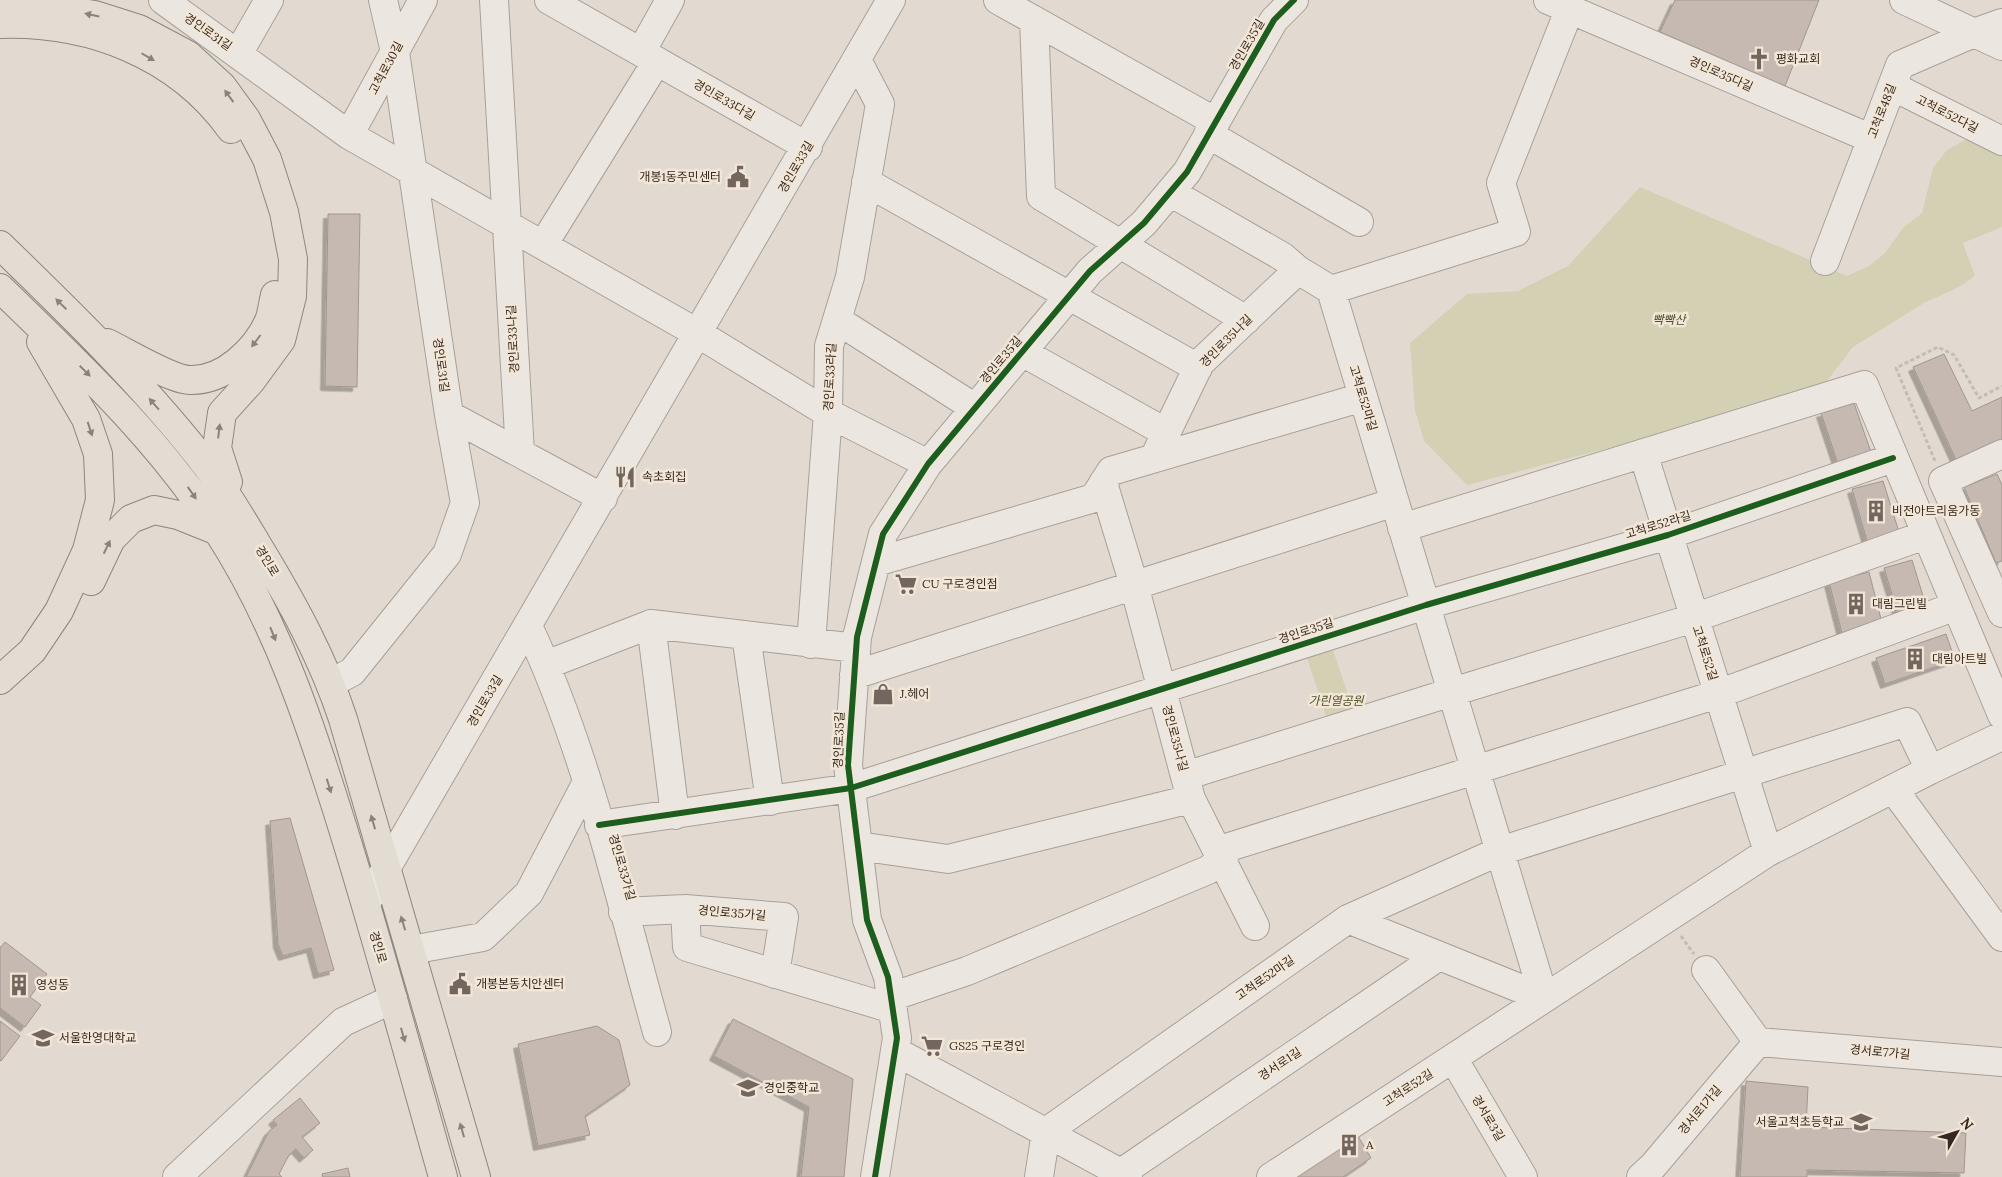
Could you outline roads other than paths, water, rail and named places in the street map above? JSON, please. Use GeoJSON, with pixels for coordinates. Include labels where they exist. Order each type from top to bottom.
{"type":"FeatureCollection","features":[{"type":"Feature","properties":{"kind":"main road"},"geometry":{"type":"LineString","coordinates":[[0,0],[8,3],[95,15],[139,30],[188,55],[222,86],[246,120],[267,159],[284,212],[293,259],[292,296],[281,340],[251,382],[222,413],[217,448],[238,512]]}},
{"type":"Feature","properties":{"kind":"main road"},"geometry":{"type":"LineString","coordinates":[[0,24],[48,25],[96,34],[135,49],[175,72],[207,98],[231,128],[252,166],[270,214],[277,257],[275,293],[269,321],[256,343],[236,362],[216,376],[190,381],[164,372],[96,338]]}},
{"type":"Feature","properties":{"kind":"main road","name":"경인로"},"geometry":{"type":"LineString","coordinates":[[0,245],[96,338],[201,458],[238,512],[293,603],[331,683],[411,950],[476,1177]]}},
{"type":"Feature","properties":{"kind":"main road","name":"경인로"},"geometry":{"type":"LineString","coordinates":[[0,288],[117,403],[169,462],[218,531],[267,618],[310,725],[366,904],[443,1177]]}},
{"type":"Feature","properties":{"kind":"main road"},"geometry":{"type":"LineString","coordinates":[[0,680],[32,651],[59,611],[87,550],[100,500],[98,454],[86,419],[23,311]]}},
{"type":"Feature","properties":{"kind":"main road"},"geometry":{"type":"LineString","coordinates":[[0,699],[6,696],[44,659],[72,622],[111,539],[132,519],[154,510],[178,515],[218,531]]}},
{"type":"Feature","properties":{"kind":"street","name":"경인로31길"},"geometry":{"type":"LineString","coordinates":[[163,0],[349,135]]}},
{"type":"Feature","properties":{"kind":"street"},"geometry":{"type":"LineString","coordinates":[[238,54],[269,0]]}},
{"type":"Feature","properties":{"kind":"street","name":"경인로31길"},"geometry":{"type":"LineString","coordinates":[[331,683],[352,672],[447,554],[465,503],[449,415],[395,52],[383,0]]}},
{"type":"Feature","properties":{"kind":"street","name":"고척로30길"},"geometry":{"type":"LineString","coordinates":[[349,135],[423,0]]}},
{"type":"Feature","properties":{"kind":"street","name":"경인로33나길"},"geometry":{"type":"LineString","coordinates":[[494,0],[520,453]]}},
{"type":"Feature","properties":{"kind":"street","name":"경인로33다길"},"geometry":{"type":"LineString","coordinates":[[549,0],[808,147]]}},
{"type":"Feature","properties":{"kind":"street"},"geometry":{"type":"LineString","coordinates":[[543,245],[649,57],[670,0]]}},
{"type":"Feature","properties":{"kind":"street","name":"경인로33길"},"geometry":{"type":"LineString","coordinates":[[366,904],[808,147],[891,0]]}},
{"type":"Feature","properties":{"kind":"street"},"geometry":{"type":"LineString","coordinates":[[998,0],[1212,128],[1359,222]]}},
{"type":"Feature","properties":{"kind":"street","name":"경인로35길"},"geometry":{"type":"LineString","coordinates":[[875,1177],[897,1038],[888,977],[867,920],[848,765],[857,637],[883,534],[928,464],[1090,271],[1144,223],[1187,172],[1274,20],[1294,0]]}},
{"type":"Feature","properties":{"kind":"street"},"geometry":{"type":"LineString","coordinates":[[1904,0],[2002,46]]}},
{"type":"Feature","properties":{"kind":"street","name":"경인로35다길"},"geometry":{"type":"LineString","coordinates":[[1331,290],[1516,232],[1501,183],[1559,4],[1872,139]]}},
{"type":"Feature","properties":{"kind":"street"},"geometry":{"type":"LineString","coordinates":[[1034,20],[1041,196],[1246,320]]}},
{"type":"Feature","properties":{"kind":"street","name":"고척로48길"},"geometry":{"type":"LineString","coordinates":[[1825,261],[1900,65],[2002,23]]}},
{"type":"Feature","properties":{"kind":"street","name":"경인로33라길"},"geometry":{"type":"LineString","coordinates":[[811,644],[828,413],[829,346],[850,277],[880,104],[857,60]]}},
{"type":"Feature","properties":{"kind":"street","name":"고척로52다길"},"geometry":{"type":"LineString","coordinates":[[1892,86],[2002,142]]}},
{"type":"Feature","properties":{"kind":"street"},"geometry":{"type":"LineString","coordinates":[[349,135],[699,334],[828,413],[928,464]]}},
{"type":"Feature","properties":{"kind":"street"},"geometry":{"type":"LineString","coordinates":[[866,182],[1198,368]]}},
{"type":"Feature","properties":{"kind":"street"},"geometry":{"type":"LineString","coordinates":[[1170,192],[1283,257],[1298,270],[1331,290]]}},
{"type":"Feature","properties":{"kind":"street","name":"경인로35나길"},"geometry":{"type":"LineString","coordinates":[[1154,458],[1200,363],[1298,270]]}},
{"type":"Feature","properties":{"kind":"street","name":"고척로52마길"},"geometry":{"type":"LineString","coordinates":[[1331,290],[1544,998]]}},
{"type":"Feature","properties":{"kind":"street"},"geometry":{"type":"LineString","coordinates":[[837,320],[975,408]]}},
{"type":"Feature","properties":{"kind":"street","name":"경인로35길"},"geometry":{"type":"LineString","coordinates":[[1022,352],[1167,433]]}},
{"type":"Feature","properties":{"kind":"street"},"geometry":{"type":"LineString","coordinates":[[1402,528],[1864,385],[1956,606],[1994,673],[2002,715]]}},
{"type":"Feature","properties":{"kind":"street"},"geometry":{"type":"LineString","coordinates":[[876,562],[1094,498],[1112,471],[1363,397]]}},
{"type":"Feature","properties":{"kind":"street"},"geometry":{"type":"LineString","coordinates":[[449,415],[603,498]]}},
{"type":"Feature","properties":{"kind":"street","name":"고척로52길"},"geometry":{"type":"LineString","coordinates":[[1643,453],[1768,852]]}},
{"type":"Feature","properties":{"kind":"street"},"geometry":{"type":"LineString","coordinates":[[2002,454],[1943,481],[2002,613]]}},
{"type":"Feature","properties":{"kind":"street","name":"고척로52라길"},"geometry":{"type":"LineString","coordinates":[[1426,605],[1668,535],[1893,458]]}},
{"type":"Feature","properties":{"kind":"street","name":"경인로35나길"},"geometry":{"type":"LineString","coordinates":[[1103,483],[1134,585],[1188,787],[1255,926]]}},
{"type":"Feature","properties":{"kind":"street"},"geometry":{"type":"LineString","coordinates":[[854,675],[1395,502]]}},
{"type":"Feature","properties":{"kind":"street"},"geometry":{"type":"LineString","coordinates":[[858,846],[948,859],[1188,787],[1452,692],[1694,618],[1925,535]]}},
{"type":"Feature","properties":{"kind":"street","name":"경인로35길"},"geometry":{"type":"LineString","coordinates":[[599,825],[851,788],[1426,605]]}},
{"type":"Feature","properties":{"kind":"street"},"geometry":{"type":"LineString","coordinates":[[685,909],[687,947],[775,974],[892,1003],[1208,870],[1222,860],[1229,848],[1718,694],[1956,606]]}},
{"type":"Feature","properties":{"kind":"street"},"geometry":{"type":"LineString","coordinates":[[546,665],[651,624],[856,648]]}},
{"type":"Feature","properties":{"kind":"street"},"geometry":{"type":"LineString","coordinates":[[651,624],[674,815]]}},
{"type":"Feature","properties":{"kind":"street","name":"경인로33가길"},"geometry":{"type":"LineString","coordinates":[[528,626],[546,665],[587,782],[656,1032]]}},
{"type":"Feature","properties":{"kind":"street"},"geometry":{"type":"LineString","coordinates":[[746,636],[770,801]]}},
{"type":"Feature","properties":{"kind":"street"},"geometry":{"type":"LineString","coordinates":[[1500,851],[1907,722],[1930,770]]}},
{"type":"Feature","properties":{"kind":"street","name":"고척로52길"},"geometry":{"type":"LineString","coordinates":[[1271,1177],[1768,852],[1894,790],[1930,770],[2002,736]]}},
{"type":"Feature","properties":{"kind":"street"},"geometry":{"type":"LineString","coordinates":[[411,950],[483,937],[529,893],[587,782]]}},
{"type":"Feature","properties":{"kind":"street"},"geometry":{"type":"LineString","coordinates":[[1894,790],[2002,937]]}},
{"type":"Feature","properties":{"kind":"street","name":"고척로52마길"},"geometry":{"type":"LineString","coordinates":[[1046,1132],[1348,919],[1500,851]]}},
{"type":"Feature","properties":{"kind":"street","name":"경인로35가길"},"geometry":{"type":"LineString","coordinates":[[623,912],[685,909],[784,917],[775,974]]}},
{"type":"Feature","properties":{"kind":"street"},"geometry":{"type":"LineString","coordinates":[[1348,919],[1544,998]]}},
{"type":"Feature","properties":{"kind":"street","name":"경서로1길"},"geometry":{"type":"LineString","coordinates":[[895,1051],[1046,1132],[1123,1176],[1439,956]]}},
{"type":"Feature","properties":{"kind":"street"},"geometry":{"type":"LineString","coordinates":[[1706,970],[1758,1042]]}},
{"type":"Feature","properties":{"kind":"street"},"geometry":{"type":"LineString","coordinates":[[177,1177],[343,1022],[393,999]]}},
{"type":"Feature","properties":{"kind":"street","name":"경서로7가길"},"geometry":{"type":"LineString","coordinates":[[1758,1042],[2002,1062]]}},
{"type":"Feature","properties":{"kind":"street","name":"경서로1가길"},"geometry":{"type":"LineString","coordinates":[[1641,1177],[1653,1166],[1758,1042]]}},
{"type":"Feature","properties":{"kind":"street","name":"경서로3길"},"geometry":{"type":"LineString","coordinates":[[1453,1058],[1523,1177]]}},
{"type":"Feature","properties":{"kind":"street"},"geometry":{"type":"LineString","coordinates":[[1038,1177],[1046,1132]]}},
{"type":"Feature","properties":{"kind":"place","name":"평화교회"},"geometry":{"type":"Point","coordinates":[1759,59]}},
{"type":"Feature","properties":{"kind":"place","name":"개봉1동주민센터"},"geometry":{"type":"Point","coordinates":[738,177]}},
{"type":"Feature","properties":{"kind":"place","name":"속초회집"},"geometry":{"type":"Point","coordinates":[625,477]}},
{"type":"Feature","properties":{"kind":"place","name":"비전아트리움가동"},"geometry":{"type":"Point","coordinates":[1876,511]}},
{"type":"Feature","properties":{"kind":"place","name":"CU 구로경인점"},"geometry":{"type":"Point","coordinates":[906,584]}},
{"type":"Feature","properties":{"kind":"place","name":"대림그린빌"},"geometry":{"type":"Point","coordinates":[1856,604]}},
{"type":"Feature","properties":{"kind":"place","name":"대림아트빌"},"geometry":{"type":"Point","coordinates":[1915,659]}},
{"type":"Feature","properties":{"kind":"place","name":"J.헤어"},"geometry":{"type":"Point","coordinates":[883,694]}},
{"type":"Feature","properties":{"kind":"place","name":"개봉본동치안센터"},"geometry":{"type":"Point","coordinates":[460,984]}},
{"type":"Feature","properties":{"kind":"place","name":"영성동"},"geometry":{"type":"Point","coordinates":[19,985]}},
{"type":"Feature","properties":{"kind":"place","name":"서울한영대학교"},"geometry":{"type":"Point","coordinates":[43,1038]}},
{"type":"Feature","properties":{"kind":"place","name":"GS25 구로경인"},"geometry":{"type":"Point","coordinates":[932,1046]}},
{"type":"Feature","properties":{"kind":"place","name":"경인중학교"},"geometry":{"type":"Point","coordinates":[748,1088]}},
{"type":"Feature","properties":{"kind":"place","name":"서울고척초등학교"},"geometry":{"type":"Point","coordinates":[1861,1122]}},
{"type":"Feature","properties":{"kind":"place","name":"A"},"geometry":{"type":"Point","coordinates":[1349,1145]}},
{"type":"Feature","properties":{"kind":"park label","name":"빡빡산"},"geometry":{"type":"Point","coordinates":[1669,320]}},
{"type":"Feature","properties":{"kind":"park label","name":"가린열공원"},"geometry":{"type":"Point","coordinates":[1336,701]}}]}
